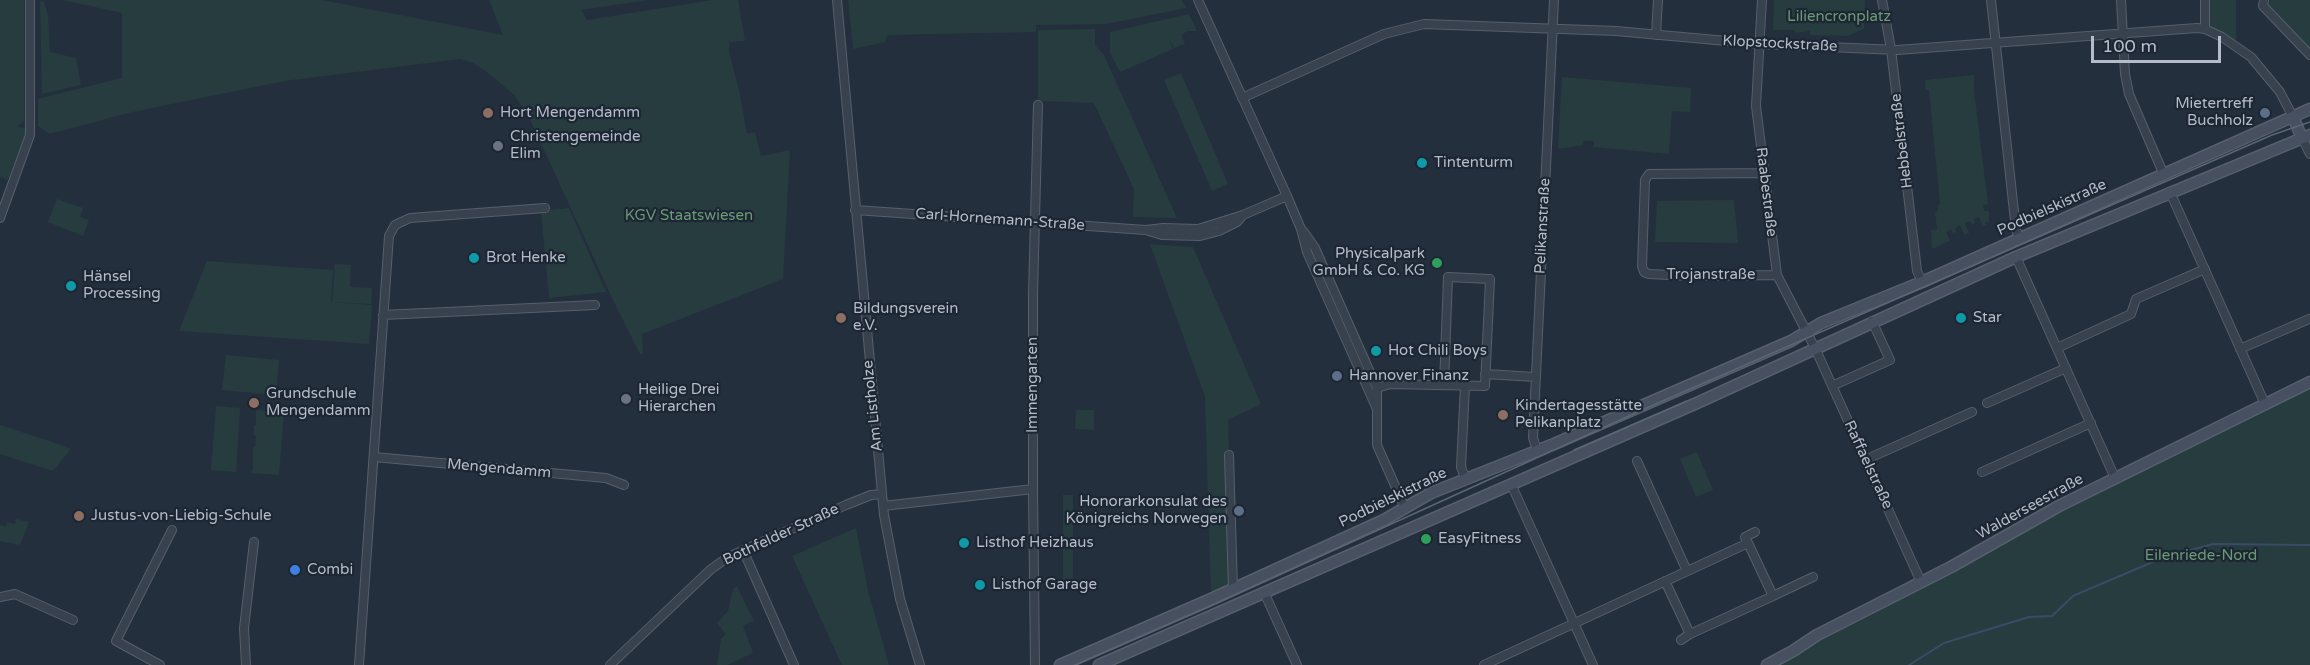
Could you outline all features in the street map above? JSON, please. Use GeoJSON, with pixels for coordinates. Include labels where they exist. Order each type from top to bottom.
{"type":"FeatureCollection","features":[{"type":"Feature","properties":{"kind":"main road","name":"Podbielskistraße"},"geometry":{"type":"LineString","coordinates":[[1060,665],[1233,590],[1384,520],[1425,496],[1791,341],[1821,323],[1922,282],[2310,110]]}},
{"type":"Feature","properties":{"kind":"main road"},"geometry":{"type":"LineString","coordinates":[[2293,117],[2306,136]]}},
{"type":"Feature","properties":{"kind":"main road","name":"Podbielskistraße"},"geometry":{"type":"LineString","coordinates":[[1099,665],[1697,403],[2016,257],[2306,136]]}},
{"type":"Feature","properties":{"kind":"main road","name":"Walderseestraße"},"geometry":{"type":"LineString","coordinates":[[1767,665],[1817,635],[1999,541],[2022,525],[2310,382]]}},
{"type":"Feature","properties":{"kind":"main road"},"geometry":{"type":"LineString","coordinates":[[1537,450],[1544,469]]}},
{"type":"Feature","properties":{"kind":"main road"},"geometry":{"type":"LineString","coordinates":[[1405,508],[1412,526]]}},
{"type":"Feature","properties":{"kind":"street"},"geometry":{"type":"LineString","coordinates":[[0,218],[30,135],[30,0]]}},
{"type":"Feature","properties":{"kind":"street","name":"Am Listholze"},"geometry":{"type":"LineString","coordinates":[[837,0],[883,506],[900,598],[920,665]]}},
{"type":"Feature","properties":{"kind":"street"},"geometry":{"type":"LineString","coordinates":[[1198,0],[1287,196],[1301,229],[1307,252],[1377,409]]}},
{"type":"Feature","properties":{"kind":"street","name":"Pelikanstraße"},"geometry":{"type":"LineString","coordinates":[[1537,450],[1533,438],[1554,0]]}},
{"type":"Feature","properties":{"kind":"street"},"geometry":{"type":"LineString","coordinates":[[1656,35],[1658,0]]}},
{"type":"Feature","properties":{"kind":"street","name":"Raabestraße"},"geometry":{"type":"LineString","coordinates":[[1762,0],[1756,106],[1763,173],[1777,275],[1806,332]]}},
{"type":"Feature","properties":{"kind":"street","name":"Hebbelstraße"},"geometry":{"type":"LineString","coordinates":[[1881,0],[1891,49],[1917,271],[1922,282]]}},
{"type":"Feature","properties":{"kind":"street"},"geometry":{"type":"LineString","coordinates":[[1991,0],[2016,230],[2020,238]]}},
{"type":"Feature","properties":{"kind":"street"},"geometry":{"type":"LineString","coordinates":[[2121,0],[2122,33],[2129,94],[2164,176]]}},
{"type":"Feature","properties":{"kind":"street"},"geometry":{"type":"LineString","coordinates":[[2205,0],[2205,29]]}},
{"type":"Feature","properties":{"kind":"street"},"geometry":{"type":"LineString","coordinates":[[2264,0],[2263,6],[2310,55]]}},
{"type":"Feature","properties":{"kind":"street","name":"Klopstockstraße"},"geometry":{"type":"LineString","coordinates":[[1242,98],[1384,34],[1440,23],[1656,35],[1760,44],[1891,49],[2196,28],[2205,29],[2222,37],[2250,57],[2280,92],[2293,117]]}},
{"type":"Feature","properties":{"kind":"street","name":"Immengarten"},"geometry":{"type":"LineString","coordinates":[[1035,665],[1034,223],[1038,105]]}},
{"type":"Feature","properties":{"kind":"street"},"geometry":{"type":"LineString","coordinates":[[2306,136],[2310,154]]}},
{"type":"Feature","properties":{"kind":"street","name":"Trojanstraße"},"geometry":{"type":"LineString","coordinates":[[1763,173],[1649,174],[1645,180],[1642,267],[1644,272],[1649,274],[1777,275]]}},
{"type":"Feature","properties":{"kind":"street"},"geometry":{"type":"LineString","coordinates":[[2170,192],[2265,404]]}},
{"type":"Feature","properties":{"kind":"street","name":"Carl-Hornemann-Straße"},"geometry":{"type":"LineString","coordinates":[[855,210],[1146,230],[1162,235],[1200,236],[1220,231],[1237,222],[1243,215],[1287,196]]}},
{"type":"Feature","properties":{"kind":"street"},"geometry":{"type":"LineString","coordinates":[[359,665],[389,236],[395,225],[410,218],[545,208]]}},
{"type":"Feature","properties":{"kind":"street"},"geometry":{"type":"LineString","coordinates":[[1301,229],[1315,248],[1377,388],[1377,445],[1405,508]]}},
{"type":"Feature","properties":{"kind":"street"},"geometry":{"type":"LineString","coordinates":[[2016,257],[2115,477]]}},
{"type":"Feature","properties":{"kind":"street"},"geometry":{"type":"LineString","coordinates":[[2057,348],[2131,314],[2136,299],[2205,269]]}},
{"type":"Feature","properties":{"kind":"street"},"geometry":{"type":"LineString","coordinates":[[1377,388],[1390,384],[1485,386],[1490,279],[1448,277],[1443,385]]}},
{"type":"Feature","properties":{"kind":"street"},"geometry":{"type":"LineString","coordinates":[[384,315],[595,305]]}},
{"type":"Feature","properties":{"kind":"street"},"geometry":{"type":"LineString","coordinates":[[2240,349],[2309,319]]}},
{"type":"Feature","properties":{"kind":"street"},"geometry":{"type":"LineString","coordinates":[[1832,386],[1890,360],[1872,321]]}},
{"type":"Feature","properties":{"kind":"street"},"geometry":{"type":"LineString","coordinates":[[1806,332],[1815,348]]}},
{"type":"Feature","properties":{"kind":"street","name":"Raffaelstraße"},"geometry":{"type":"LineString","coordinates":[[1815,348],[1921,582]]}},
{"type":"Feature","properties":{"kind":"street"},"geometry":{"type":"LineString","coordinates":[[1987,403],[2066,368]]}},
{"type":"Feature","properties":{"kind":"street"},"geometry":{"type":"LineString","coordinates":[[1485,374],[1536,377]]}},
{"type":"Feature","properties":{"kind":"street"},"geometry":{"type":"LineString","coordinates":[[1465,385],[1461,467],[1466,480]]}},
{"type":"Feature","properties":{"kind":"street"},"geometry":{"type":"LineString","coordinates":[[1865,460],[1972,412]]}},
{"type":"Feature","properties":{"kind":"street"},"geometry":{"type":"LineString","coordinates":[[1982,472],[2091,423]]}},
{"type":"Feature","properties":{"kind":"street"},"geometry":{"type":"LineString","coordinates":[[1229,455],[1233,590]]}},
{"type":"Feature","properties":{"kind":"street","name":"Mengendamm"},"geometry":{"type":"LineString","coordinates":[[374,457],[606,478],[624,485]]}},
{"type":"Feature","properties":{"kind":"street"},"geometry":{"type":"LineString","coordinates":[[1637,461],[1687,572]]}},
{"type":"Feature","properties":{"kind":"street"},"geometry":{"type":"LineString","coordinates":[[1511,484],[1593,665]]}},
{"type":"Feature","properties":{"kind":"street"},"geometry":{"type":"LineString","coordinates":[[883,506],[1033,489]]}},
{"type":"Feature","properties":{"kind":"street","name":"Bothfelder Straße"},"geometry":{"type":"LineString","coordinates":[[610,665],[710,570],[728,557],[846,505],[871,495],[882,494]]}},
{"type":"Feature","properties":{"kind":"street"},"geometry":{"type":"LineString","coordinates":[[160,665],[116,641],[172,530]]}},
{"type":"Feature","properties":{"kind":"street"},"geometry":{"type":"LineString","coordinates":[[1755,532],[1745,537],[1773,596]]}},
{"type":"Feature","properties":{"kind":"street"},"geometry":{"type":"LineString","coordinates":[[246,665],[244,628],[254,542]]}},
{"type":"Feature","properties":{"kind":"street"},"geometry":{"type":"LineString","coordinates":[[1484,665],[1748,543]]}},
{"type":"Feature","properties":{"kind":"street"},"geometry":{"type":"LineString","coordinates":[[743,550],[794,665]]}},
{"type":"Feature","properties":{"kind":"street"},"geometry":{"type":"LineString","coordinates":[[1680,640],[1813,577]]}},
{"type":"Feature","properties":{"kind":"street"},"geometry":{"type":"LineString","coordinates":[[1665,581],[1690,634]]}},
{"type":"Feature","properties":{"kind":"street"},"geometry":{"type":"LineString","coordinates":[[1264,592],[1297,665]]}},
{"type":"Feature","properties":{"kind":"street"},"geometry":{"type":"LineString","coordinates":[[0,597],[15,594],[73,620]]}},
{"type":"Feature","properties":{"kind":"green space"},"geometry":{"type":"Polygon","coordinates":[[[0,0],[24,0],[24,121],[17,127],[25,128],[25,134],[8,180],[0,177],[0,0]]]}},
{"type":"Feature","properties":{"kind":"green space","name":"KGV Staatswiesen"},"geometry":{"type":"Polygon","coordinates":[[[63,0],[322,0],[503,35],[489,0],[648,0],[581,10],[587,20],[712,0],[738,0],[745,41],[729,42],[729,52],[747,134],[755,132],[761,156],[790,150],[783,279],[642,334],[643,354],[640,354],[527,113],[514,95],[487,72],[473,63],[460,59],[284,81],[128,113],[50,134],[38,126],[38,99],[122,78],[122,13],[63,0]]]}},
{"type":"Feature","properties":{"kind":"green space"},"geometry":{"type":"Polygon","coordinates":[[[848,0],[1182,0],[1186,8],[1106,24],[1036,25],[1036,32],[887,35],[885,42],[853,49],[848,0]]]}},
{"type":"Feature","properties":{"kind":"green space","name":"Liliencronplatz"},"geometry":{"type":"Polygon","coordinates":[[[1774,0],[1865,0],[1864,29],[1847,36],[1810,35],[1810,31],[1795,33],[1795,30],[1773,30],[1774,0]]]}},
{"type":"Feature","properties":{"kind":"green space"},"geometry":{"type":"Polygon","coordinates":[[[2205,0],[2236,0],[2236,46],[2205,29],[2205,0]]]}},
{"type":"Feature","properties":{"kind":"green space"},"geometry":{"type":"Polygon","coordinates":[[[2271,0],[2310,0],[2310,48],[2267,4],[2271,0]]]}},
{"type":"Feature","properties":{"kind":"green space"},"geometry":{"type":"Polygon","coordinates":[[[40,1],[44,2],[48,15],[50,52],[76,58],[81,85],[42,94],[40,1]]]}},
{"type":"Feature","properties":{"kind":"green space"},"geometry":{"type":"Polygon","coordinates":[[[1189,14],[1197,31],[1188,31],[1181,35],[1185,44],[1174,48],[1169,38],[1173,49],[1120,72],[1110,53],[1110,32],[1189,14]]]}},
{"type":"Feature","properties":{"kind":"green space"},"geometry":{"type":"Polygon","coordinates":[[[1095,29],[1095,45],[1104,55],[1177,218],[1133,217],[1134,189],[1094,103],[1038,101],[1038,30],[1095,29]]]}},
{"type":"Feature","properties":{"kind":"green space"},"geometry":{"type":"Polygon","coordinates":[[[1181,73],[1228,184],[1212,191],[1164,80],[1181,73]]]}},
{"type":"Feature","properties":{"kind":"green space"},"geometry":{"type":"Polygon","coordinates":[[[1974,75],[1988,204],[1983,205],[1984,211],[1989,211],[1989,221],[1983,226],[1979,217],[1974,219],[1975,223],[1972,225],[1970,221],[1965,223],[1969,233],[1964,235],[1960,225],[1955,228],[1956,232],[1953,233],[1951,229],[1946,232],[1950,241],[1932,249],[1931,230],[1937,229],[1935,212],[1938,211],[1940,204],[1929,90],[1926,90],[1925,80],[1974,75]]]}},
{"type":"Feature","properties":{"kind":"green space"},"geometry":{"type":"Polygon","coordinates":[[[1562,77],[1691,88],[1690,112],[1672,111],[1669,154],[1594,147],[1594,141],[1583,141],[1583,145],[1558,149],[1562,77]]]}},
{"type":"Feature","properties":{"kind":"green space"},"geometry":{"type":"Polygon","coordinates":[[[57,199],[83,208],[80,217],[89,220],[83,236],[48,222],[57,199]]]}},
{"type":"Feature","properties":{"kind":"green space"},"geometry":{"type":"Polygon","coordinates":[[[1734,200],[1738,243],[1655,242],[1657,201],[1734,200]]]}},
{"type":"Feature","properties":{"kind":"green space"},"geometry":{"type":"Polygon","coordinates":[[[569,208],[606,292],[549,298],[541,211],[569,208]]]}},
{"type":"Feature","properties":{"kind":"green space"},"geometry":{"type":"Polygon","coordinates":[[[1150,244],[1193,247],[1261,404],[1228,420],[1233,583],[1211,596],[1205,397],[1150,244]]]}},
{"type":"Feature","properties":{"kind":"green space"},"geometry":{"type":"Polygon","coordinates":[[[207,261],[333,270],[331,302],[372,305],[369,344],[179,331],[207,261]]]}},
{"type":"Feature","properties":{"kind":"green space"},"geometry":{"type":"Polygon","coordinates":[[[335,264],[351,265],[350,287],[372,288],[371,304],[332,302],[335,264]]]}},
{"type":"Feature","properties":{"kind":"green space"},"geometry":{"type":"Polygon","coordinates":[[[226,355],[279,360],[276,395],[222,390],[226,355]]]}},
{"type":"Feature","properties":{"kind":"green space","name":"Eilenriede-Nord"},"geometry":{"type":"Polygon","coordinates":[[[2310,382],[2310,665],[1767,665],[1817,635],[2310,382]]]}},
{"type":"Feature","properties":{"kind":"green space"},"geometry":{"type":"Polygon","coordinates":[[[216,406],[240,408],[236,472],[211,470],[216,406]]]}},
{"type":"Feature","properties":{"kind":"green space"},"geometry":{"type":"Polygon","coordinates":[[[256,410],[284,412],[279,475],[251,473],[256,436],[254,425],[256,425],[256,410]]]}},
{"type":"Feature","properties":{"kind":"green space"},"geometry":{"type":"Polygon","coordinates":[[[1076,410],[1094,410],[1094,430],[1075,429],[1076,410]]]}},
{"type":"Feature","properties":{"kind":"green space"},"geometry":{"type":"Polygon","coordinates":[[[0,425],[71,449],[53,471],[0,454],[0,425]]]}},
{"type":"Feature","properties":{"kind":"green space"},"geometry":{"type":"Polygon","coordinates":[[[1697,452],[1713,490],[1696,497],[1680,459],[1697,452]]]}},
{"type":"Feature","properties":{"kind":"green space"},"geometry":{"type":"Polygon","coordinates":[[[1063,495],[1073,495],[1073,581],[1063,581],[1063,495]]]}},
{"type":"Feature","properties":{"kind":"green space"},"geometry":{"type":"Polygon","coordinates":[[[16,519],[29,522],[20,545],[0,541],[0,525],[6,527],[7,522],[15,524],[16,519]]]}},
{"type":"Feature","properties":{"kind":"green space"},"geometry":{"type":"Polygon","coordinates":[[[856,528],[868,591],[889,665],[842,665],[792,556],[856,528]]]}},
{"type":"Feature","properties":{"kind":"green space"},"geometry":{"type":"Polygon","coordinates":[[[737,586],[754,621],[743,626],[753,653],[727,665],[717,665],[721,639],[726,634],[717,623],[728,611],[733,589],[737,586]]]}},
{"type":"Feature","properties":{"kind":"waterway"},"geometry":{"type":"LineString","coordinates":[[1909,665],[1944,643],[2029,617],[2052,616],[2073,596],[2162,558],[2213,544],[2310,545]]}},
{"type":"Feature","properties":{"kind":"tram line"},"geometry":{"type":"LineString","coordinates":[[1076,665],[1642,410],[2272,135],[2310,122]]}},
{"type":"Feature","properties":{"kind":"tram line"},"geometry":{"type":"LineString","coordinates":[[1574,450],[1687,401]]}},
{"type":"Feature","properties":{"kind":"place","name":"Hort Mengendamm"},"geometry":{"type":"Point","coordinates":[488,113]}},
{"type":"Feature","properties":{"kind":"place","name":"Mietertreff Buchholz"},"geometry":{"type":"Point","coordinates":[2265,113]}},
{"type":"Feature","properties":{"kind":"place","name":"Christengemeinde Elim"},"geometry":{"type":"Point","coordinates":[498,146]}},
{"type":"Feature","properties":{"kind":"place","name":"Tintenturm"},"geometry":{"type":"Point","coordinates":[1422,163]}},
{"type":"Feature","properties":{"kind":"place","name":"Brot Henke"},"geometry":{"type":"Point","coordinates":[474,258]}},
{"type":"Feature","properties":{"kind":"place","name":"Physicalpark GmbH & Co. KG"},"geometry":{"type":"Point","coordinates":[1437,263]}},
{"type":"Feature","properties":{"kind":"place","name":"Hänsel Processing"},"geometry":{"type":"Point","coordinates":[71,286]}},
{"type":"Feature","properties":{"kind":"place","name":"Bildungsverein e.V."},"geometry":{"type":"Point","coordinates":[841,318]}},
{"type":"Feature","properties":{"kind":"place","name":"Star"},"geometry":{"type":"Point","coordinates":[1961,318]}},
{"type":"Feature","properties":{"kind":"place","name":"Hot Chili Boys"},"geometry":{"type":"Point","coordinates":[1376,351]}},
{"type":"Feature","properties":{"kind":"place","name":"Hannover Finanz"},"geometry":{"type":"Point","coordinates":[1337,376]}},
{"type":"Feature","properties":{"kind":"place","name":"Heilige Drei Hierarchen"},"geometry":{"type":"Point","coordinates":[626,399]}},
{"type":"Feature","properties":{"kind":"place","name":"Grundschule Mengendamm"},"geometry":{"type":"Point","coordinates":[254,403]}},
{"type":"Feature","properties":{"kind":"place","name":"Kindertagesstätte Pelikanplatz"},"geometry":{"type":"Point","coordinates":[1503,415]}},
{"type":"Feature","properties":{"kind":"place","name":"Honorarkonsulat des Königreichs Norwegen"},"geometry":{"type":"Point","coordinates":[1239,511]}},
{"type":"Feature","properties":{"kind":"place","name":"Justus-von-Liebig-Schule"},"geometry":{"type":"Point","coordinates":[79,516]}},
{"type":"Feature","properties":{"kind":"place","name":"EasyFitness"},"geometry":{"type":"Point","coordinates":[1426,539]}},
{"type":"Feature","properties":{"kind":"place","name":"Listhof Heizhaus"},"geometry":{"type":"Point","coordinates":[964,543]}},
{"type":"Feature","properties":{"kind":"place","name":"Combi"},"geometry":{"type":"Point","coordinates":[295,570]}},
{"type":"Feature","properties":{"kind":"place","name":"Listhof Garage"},"geometry":{"type":"Point","coordinates":[980,585]}}]}
